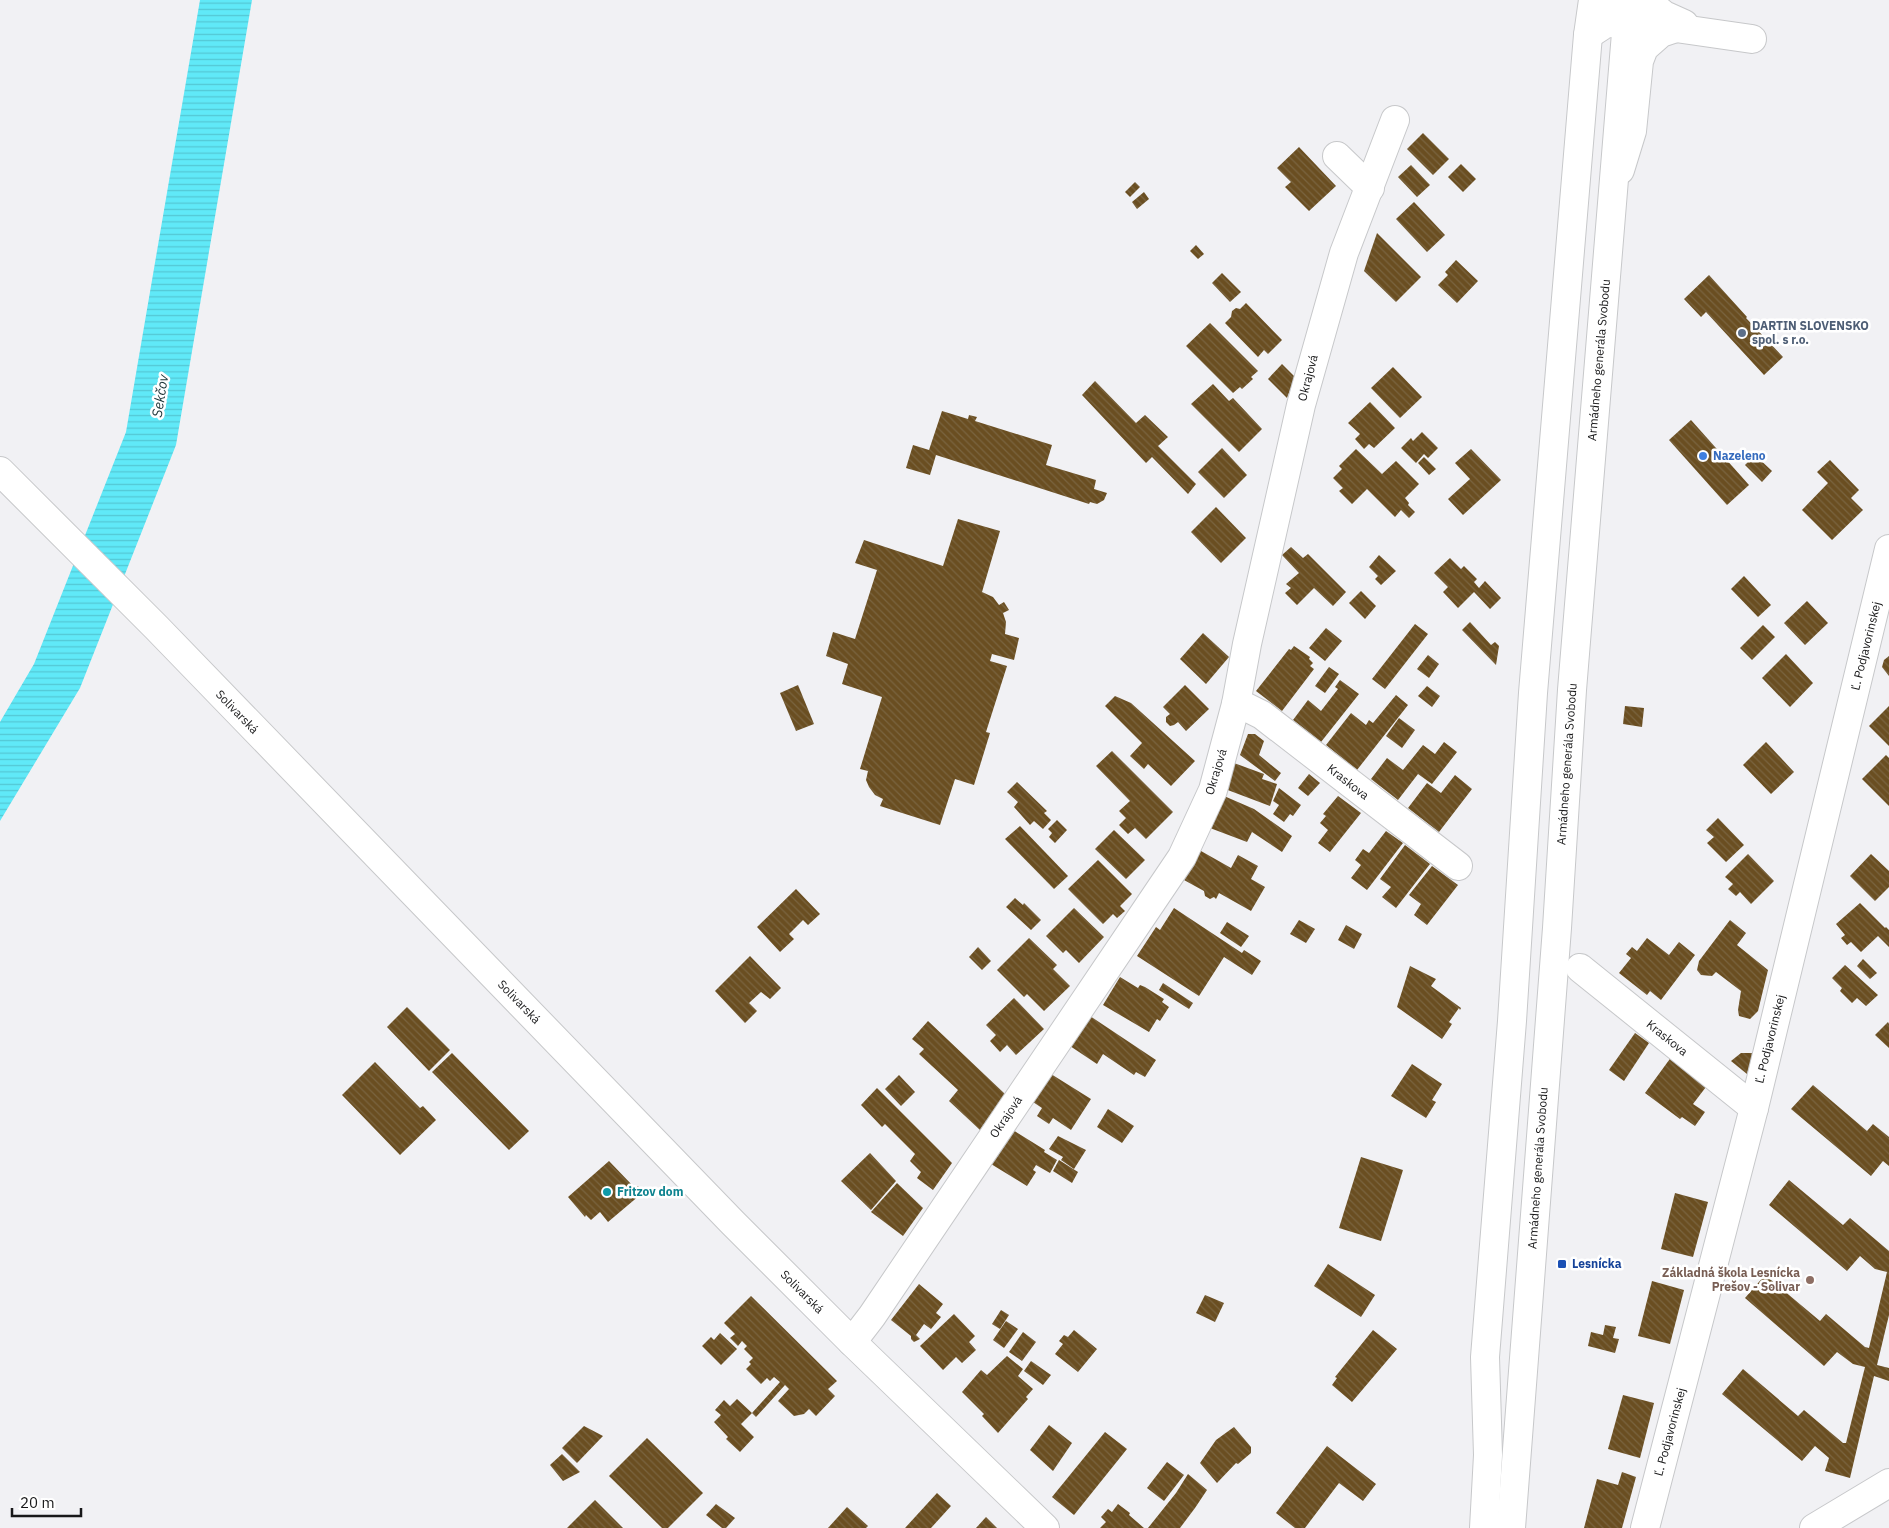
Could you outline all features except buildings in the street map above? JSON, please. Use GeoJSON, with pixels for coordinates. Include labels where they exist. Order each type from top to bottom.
{"type":"FeatureCollection","features":[{"type":"Feature","properties":{"kind":"street"},"geometry":{"type":"LineString","coordinates":[[1484,1528],[1488,1455],[1485,1357],[1512,1021],[1533,692],[1588,35],[1593,0]]}},
{"type":"Feature","properties":{"kind":"street"},"geometry":{"type":"LineString","coordinates":[[1646,0],[1664,15],[1689,30]]}},
{"type":"Feature","properties":{"kind":"street"},"geometry":{"type":"LineString","coordinates":[[1588,35],[1605,24],[1622,7],[1689,30],[1752,39]]}},
{"type":"Feature","properties":{"kind":"street","name":"Armádneho generála Svobodu"},"geometry":{"type":"LineString","coordinates":[[1511,1528],[1557,928],[1572,690],[1613,192],[1622,7]]}},
{"type":"Feature","properties":{"kind":"street"},"geometry":{"type":"LineString","coordinates":[[1613,192],[1632,131],[1640,61],[1644,48],[1660,33],[1689,30]]}},
{"type":"Feature","properties":{"kind":"street","name":"Okrajová"},"geometry":{"type":"LineString","coordinates":[[852,1342],[1182,857],[1213,790],[1236,704],[1247,644],[1301,405],[1344,253],[1395,120]]}},
{"type":"Feature","properties":{"kind":"street"},"geometry":{"type":"LineString","coordinates":[[1337,156],[1370,188]]}},
{"type":"Feature","properties":{"kind":"street","name":"Solivarská"},"geometry":{"type":"LineString","coordinates":[[0,471],[156,627],[733,1223],[852,1342],[1045,1528]]}},
{"type":"Feature","properties":{"kind":"street","name":"Ľ. Podjavorinskej"},"geometry":{"type":"LineString","coordinates":[[1645,1528],[1754,1108],[1889,549]]}},
{"type":"Feature","properties":{"kind":"street","name":"Kraskova"},"geometry":{"type":"LineString","coordinates":[[1236,704],[1262,715],[1458,866]]}},
{"type":"Feature","properties":{"kind":"street","name":"Kraskova"},"geometry":{"type":"LineString","coordinates":[[1580,968],[1754,1108]]}},
{"type":"Feature","properties":{"kind":"street"},"geometry":{"type":"LineString","coordinates":[[1814,1528],[1889,1482]]}},
{"type":"Feature","properties":{"kind":"water","name":"Sekčov"},"geometry":{"type":"Polygon","coordinates":[[[200,0],[252,0],[176,445],[80,688],[0,821],[0,722],[34,664],[126,432],[200,0]]]}},
{"type":"Feature","properties":{"kind":"place","name":"DARTIN SLOVENSKO spol. s r.o."},"geometry":{"type":"Point","coordinates":[1742,333]}},
{"type":"Feature","properties":{"kind":"place","name":"Nazeleno"},"geometry":{"type":"Point","coordinates":[1703,456]}},
{"type":"Feature","properties":{"kind":"place","name":"Fritzov dom"},"geometry":{"type":"Point","coordinates":[607,1192]}},
{"type":"Feature","properties":{"kind":"place","name":"Lesnícka"},"geometry":{"type":"Point","coordinates":[1562,1264]}},
{"type":"Feature","properties":{"kind":"place","name":"Základná škola Lesnícka Prešov - Solivar"},"geometry":{"type":"Point","coordinates":[1810,1280]}}]}
